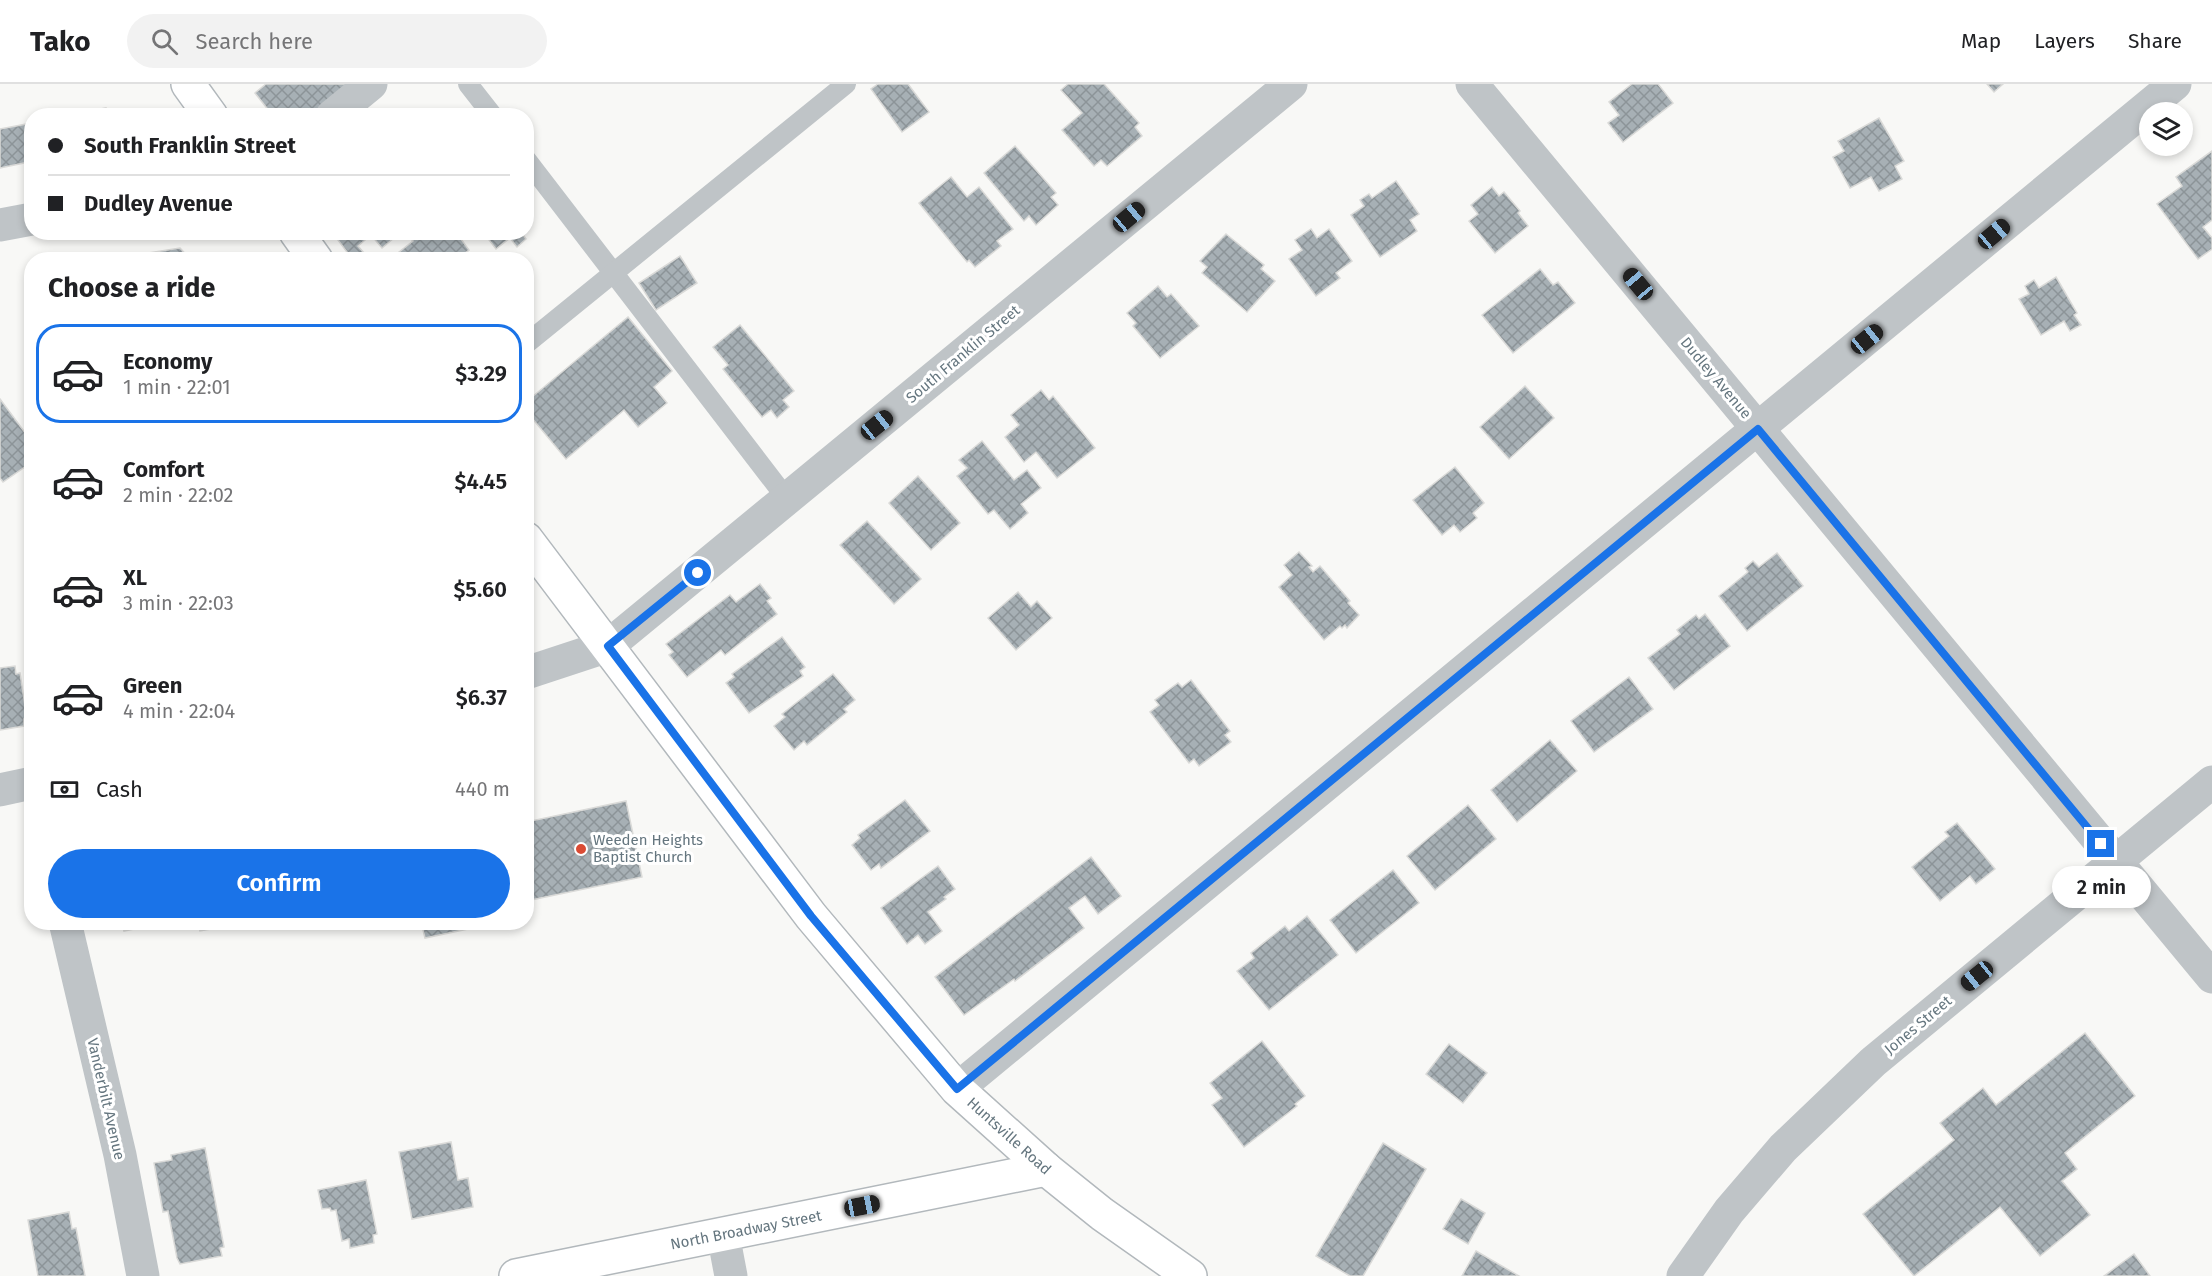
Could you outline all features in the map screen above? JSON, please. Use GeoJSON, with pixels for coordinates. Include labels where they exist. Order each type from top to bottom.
{"type":"FeatureCollection","features":[{"type":"Feature","properties":{"kind":"main road"},"geometry":{"type":"LineString","coordinates":[[188,84],[205,108]]}},
{"type":"Feature","properties":{"kind":"main road","name":"Huntsville Road"},"geometry":{"type":"LineString","coordinates":[[534,549],[811,916],[957,1089],[1046,1169],[1102,1214],[1190,1276]]}},
{"type":"Feature","properties":{"kind":"main road","name":"North Broadway Street"},"geometry":{"type":"LineString","coordinates":[[516,1276],[1046,1169]]}},
{"type":"Feature","properties":{"kind":"street"},"geometry":{"type":"LineString","coordinates":[[342,108],[371,84]]}},
{"type":"Feature","properties":{"kind":"street","name":"South Franklin Street"},"geometry":{"type":"LineString","coordinates":[[608,646],[1291,84]]}},
{"type":"Feature","properties":{"kind":"street","name":"Dudley Avenue"},"geometry":{"type":"LineString","coordinates":[[1472,84],[2212,978]]}},
{"type":"Feature","properties":{"kind":"street"},"geometry":{"type":"LineString","coordinates":[[957,1089],[2175,84]]}},
{"type":"Feature","properties":{"kind":"street"},"geometry":{"type":"LineString","coordinates":[[0,225],[24,220]]}},
{"type":"Feature","properties":{"kind":"street"},"geometry":{"type":"LineString","coordinates":[[534,671],[608,646]]}},
{"type":"Feature","properties":{"kind":"street","name":"Jones Street"},"geometry":{"type":"LineString","coordinates":[[1683,1276],[1729,1211],[1783,1148],[1873,1062],[2212,782]]}},
{"type":"Feature","properties":{"kind":"street"},"geometry":{"type":"LineString","coordinates":[[0,790],[24,785]]}},
{"type":"Feature","properties":{"kind":"street","name":"Vanderbilt Avenue"},"geometry":{"type":"LineString","coordinates":[[66,930],[120,1155],[143,1276]]}},
{"type":"Feature","properties":{"kind":"street"},"geometry":{"type":"LineString","coordinates":[[723,1234],[731,1276]]}},
{"type":"Feature","properties":{"kind":"lane"},"geometry":{"type":"LineString","coordinates":[[468,84],[487,108]]}},
{"type":"Feature","properties":{"kind":"lane"},"geometry":{"type":"LineString","coordinates":[[534,338],[846,84]]}},
{"type":"Feature","properties":{"kind":"lane"},"geometry":{"type":"LineString","coordinates":[[534,169],[787,499]]}},
{"type":"Feature","properties":{"kind":"building"},"geometry":{"type":"Polygon","coordinates":[[[266,84],[350,84],[321,108],[267,108],[255,93],[266,84]]]}},
{"type":"Feature","properties":{"kind":"building"},"geometry":{"type":"Polygon","coordinates":[[[878,84],[908,84],[929,112],[902,132],[871,89],[878,84]]]}},
{"type":"Feature","properties":{"kind":"building"},"geometry":{"type":"Polygon","coordinates":[[[1068,84],[1104,84],[1139,123],[1135,127],[1142,136],[1107,166],[1101,160],[1094,166],[1062,130],[1082,113],[1061,90],[1068,84]]]}},
{"type":"Feature","properties":{"kind":"building"},"geometry":{"type":"Polygon","coordinates":[[[1632,84],[1658,84],[1673,103],[1623,142],[1608,123],[1619,115],[1609,102],[1632,84]]]}},
{"type":"Feature","properties":{"kind":"building"},"geometry":{"type":"Polygon","coordinates":[[[1987,84],[2003,84],[1994,92],[1987,84]]]}},
{"type":"Feature","properties":{"kind":"building"},"geometry":{"type":"Polygon","coordinates":[[[1879,118],[1904,161],[1895,166],[1902,179],[1879,191],[1871,177],[1850,188],[1833,157],[1844,151],[1838,141],[1879,118]]]}},
{"type":"Feature","properties":{"kind":"building"},"geometry":{"type":"Polygon","coordinates":[[[24,124],[24,163],[0,168],[0,129],[24,124]]]}},
{"type":"Feature","properties":{"kind":"building"},"geometry":{"type":"Polygon","coordinates":[[[1015,146],[1056,193],[1051,197],[1058,205],[1036,225],[1029,216],[1024,221],[984,173],[1015,146]]]}},
{"type":"Feature","properties":{"kind":"building"},"geometry":{"type":"Polygon","coordinates":[[[2212,151],[2212,220],[2203,227],[2212,238],[2212,249],[2198,259],[2157,204],[2182,186],[2176,177],[2212,151]]]}},
{"type":"Feature","properties":{"kind":"building"},"geometry":{"type":"Polygon","coordinates":[[[951,177],[967,197],[979,187],[1013,229],[997,241],[1001,246],[975,267],[969,260],[967,262],[919,203],[951,177]]]}},
{"type":"Feature","properties":{"kind":"building"},"geometry":{"type":"Polygon","coordinates":[[[1396,181],[1419,214],[1410,220],[1417,231],[1380,257],[1351,215],[1364,206],[1360,200],[1369,194],[1372,198],[1396,181]]]}},
{"type":"Feature","properties":{"kind":"building"},"geometry":{"type":"Polygon","coordinates":[[[1492,187],[1499,196],[1504,192],[1520,211],[1518,213],[1528,226],[1495,253],[1469,221],[1478,214],[1471,205],[1492,187]]]}},
{"type":"Feature","properties":{"kind":"building"},"geometry":{"type":"Polygon","coordinates":[[[1311,229],[1317,238],[1329,229],[1352,261],[1336,273],[1340,278],[1316,296],[1289,259],[1302,250],[1295,240],[1311,229]]]}},
{"type":"Feature","properties":{"kind":"building"},"geometry":{"type":"Polygon","coordinates":[[[1226,234],[1264,265],[1261,269],[1275,281],[1247,312],[1202,273],[1207,267],[1200,261],[1226,234]]]}},
{"type":"Feature","properties":{"kind":"building"},"geometry":{"type":"Polygon","coordinates":[[[338,240],[365,240],[358,246],[363,252],[347,252],[338,240]]]}},
{"type":"Feature","properties":{"kind":"building"},"geometry":{"type":"Polygon","coordinates":[[[375,240],[392,240],[382,248],[375,240]]]}},
{"type":"Feature","properties":{"kind":"building"},"geometry":{"type":"Polygon","coordinates":[[[462,240],[469,250],[467,252],[399,252],[413,241],[462,240]]]}},
{"type":"Feature","properties":{"kind":"building"},"geometry":{"type":"Polygon","coordinates":[[[489,240],[507,240],[496,249],[489,240]]]}},
{"type":"Feature","properties":{"kind":"building"},"geometry":{"type":"Polygon","coordinates":[[[512,240],[525,240],[517,247],[512,240]]]}},
{"type":"Feature","properties":{"kind":"building"},"geometry":{"type":"Polygon","coordinates":[[[180,248],[184,252],[155,252],[180,248]]]}},
{"type":"Feature","properties":{"kind":"building"},"geometry":{"type":"Polygon","coordinates":[[[680,256],[697,283],[656,310],[639,283],[680,256]]]}},
{"type":"Feature","properties":{"kind":"building"},"geometry":{"type":"Polygon","coordinates":[[[1540,269],[1553,285],[1558,282],[1575,303],[1513,353],[1482,315],[1540,269]]]}},
{"type":"Feature","properties":{"kind":"building"},"geometry":{"type":"Polygon","coordinates":[[[2056,277],[2077,313],[2074,315],[2081,325],[2070,331],[2064,321],[2041,335],[2019,299],[2029,294],[2025,286],[2034,280],[2039,288],[2056,277]]]}},
{"type":"Feature","properties":{"kind":"building"},"geometry":{"type":"Polygon","coordinates":[[[1158,286],[1167,297],[1171,294],[1199,326],[1160,358],[1133,326],[1136,323],[1127,313],[1158,286]]]}},
{"type":"Feature","properties":{"kind":"building"},"geometry":{"type":"Polygon","coordinates":[[[628,317],[672,371],[654,387],[667,403],[638,427],[624,410],[566,459],[534,421],[534,395],[628,317]]]}},
{"type":"Feature","properties":{"kind":"building"},"geometry":{"type":"Polygon","coordinates":[[[740,325],[794,391],[783,400],[789,407],[777,418],[771,410],[762,417],[723,369],[728,365],[713,347],[740,325]]]}},
{"type":"Feature","properties":{"kind":"building"},"geometry":{"type":"Polygon","coordinates":[[[1525,386],[1554,418],[1509,459],[1480,427],[1525,386]]]}},
{"type":"Feature","properties":{"kind":"building"},"geometry":{"type":"Polygon","coordinates":[[[1041,390],[1049,400],[1053,396],[1095,448],[1057,478],[1036,452],[1024,462],[1005,437],[1019,425],[1011,415],[1041,390]]]}},
{"type":"Feature","properties":{"kind":"building"},"geometry":{"type":"Polygon","coordinates":[[[0,399],[24,431],[24,468],[3,482],[0,478],[0,399]]]}},
{"type":"Feature","properties":{"kind":"building"},"geometry":{"type":"Polygon","coordinates":[[[982,441],[1014,480],[1027,470],[1041,488],[1021,504],[1028,513],[1010,529],[994,510],[988,514],[957,476],[967,468],[959,460],[982,441]]]}},
{"type":"Feature","properties":{"kind":"building"},"geometry":{"type":"Polygon","coordinates":[[[1455,467],[1484,503],[1473,513],[1477,518],[1460,532],[1454,525],[1442,535],[1413,500],[1455,467]]]}},
{"type":"Feature","properties":{"kind":"building"},"geometry":{"type":"Polygon","coordinates":[[[918,476],[960,523],[931,550],[889,503],[918,476]]]}},
{"type":"Feature","properties":{"kind":"building"},"geometry":{"type":"Polygon","coordinates":[[[867,521],[921,579],[894,604],[840,545],[867,521]]]}},
{"type":"Feature","properties":{"kind":"building"},"geometry":{"type":"Polygon","coordinates":[[[1299,552],[1312,566],[1309,567],[1313,572],[1320,566],[1359,615],[1347,628],[1345,625],[1342,628],[1340,626],[1324,640],[1279,587],[1292,575],[1284,565],[1299,552]]]}},
{"type":"Feature","properties":{"kind":"building"},"geometry":{"type":"Polygon","coordinates":[[[1777,553],[1803,586],[1747,631],[1719,596],[1748,572],[1745,568],[1753,561],[1759,567],[1777,553]]]}},
{"type":"Feature","properties":{"kind":"building"},"geometry":{"type":"Polygon","coordinates":[[[760,584],[771,598],[767,601],[777,614],[725,655],[721,650],[687,677],[669,655],[673,652],[666,644],[730,595],[736,602],[760,584]]]}},
{"type":"Feature","properties":{"kind":"building"},"geometry":{"type":"Polygon","coordinates":[[[1018,592],[1031,607],[1037,601],[1052,618],[1016,650],[988,618],[1018,592]]]}},
{"type":"Feature","properties":{"kind":"building"},"geometry":{"type":"Polygon","coordinates":[[[1705,614],[1730,646],[1674,690],[1648,658],[1680,634],[1677,630],[1696,615],[1699,619],[1705,614]]]}},
{"type":"Feature","properties":{"kind":"building"},"geometry":{"type":"Polygon","coordinates":[[[782,637],[805,667],[800,671],[803,676],[749,713],[726,683],[734,677],[732,674],[782,637]]]}},
{"type":"Feature","properties":{"kind":"building"},"geometry":{"type":"Polygon","coordinates":[[[15,666],[16,674],[20,673],[24,699],[24,726],[0,730],[0,668],[15,666]]]}},
{"type":"Feature","properties":{"kind":"building"},"geometry":{"type":"Polygon","coordinates":[[[833,674],[855,700],[844,709],[847,712],[807,745],[804,741],[794,750],[774,726],[785,717],[782,714],[833,674]]]}},
{"type":"Feature","properties":{"kind":"building"},"geometry":{"type":"Polygon","coordinates":[[[1629,677],[1653,709],[1594,752],[1571,721],[1629,677]]]}},
{"type":"Feature","properties":{"kind":"building"},"geometry":{"type":"Polygon","coordinates":[[[1191,680],[1230,731],[1225,735],[1231,742],[1199,766],[1194,759],[1189,763],[1150,712],[1159,705],[1155,700],[1178,683],[1182,687],[1191,680]]]}},
{"type":"Feature","properties":{"kind":"building"},"geometry":{"type":"Polygon","coordinates":[[[1550,740],[1577,771],[1517,822],[1491,790],[1550,740]]]}},
{"type":"Feature","properties":{"kind":"building"},"geometry":{"type":"Polygon","coordinates":[[[905,800],[930,831],[881,868],[879,864],[871,870],[852,845],[860,838],[858,835],[905,800]]]}},
{"type":"Feature","properties":{"kind":"building","name":"Weeden Heights Baptist Church"},"geometry":{"type":"Polygon","coordinates":[[[626,801],[642,877],[534,899],[534,820],[626,801]]]}},
{"type":"Feature","properties":{"kind":"building"},"geometry":{"type":"Polygon","coordinates":[[[1468,805],[1496,839],[1435,890],[1407,856],[1468,805]]]}},
{"type":"Feature","properties":{"kind":"building"},"geometry":{"type":"Polygon","coordinates":[[[1957,823],[1995,869],[1976,884],[1970,876],[1940,901],[1912,867],[1949,836],[1945,832],[1957,823]]]}},
{"type":"Feature","properties":{"kind":"building"},"geometry":{"type":"Polygon","coordinates":[[[1091,857],[1121,896],[1098,914],[1085,896],[1069,908],[1084,928],[1015,981],[1014,979],[964,1015],[935,977],[1091,857]]]}},
{"type":"Feature","properties":{"kind":"building"},"geometry":{"type":"Polygon","coordinates":[[[938,866],[955,889],[928,912],[942,931],[925,944],[918,935],[907,944],[881,908],[938,866]]]}},
{"type":"Feature","properties":{"kind":"building"},"geometry":{"type":"Polygon","coordinates":[[[1393,870],[1419,903],[1356,953],[1330,920],[1393,870]]]}},
{"type":"Feature","properties":{"kind":"building"},"geometry":{"type":"Polygon","coordinates":[[[1307,916],[1338,955],[1269,1010],[1237,971],[1254,958],[1251,953],[1285,926],[1289,931],[1307,916]]]}},
{"type":"Feature","properties":{"kind":"building"},"geometry":{"type":"Polygon","coordinates":[[[423,930],[463,930],[425,938],[423,930]]]}},
{"type":"Feature","properties":{"kind":"building"},"geometry":{"type":"Polygon","coordinates":[[[2085,1033],[2135,1096],[2065,1153],[2077,1169],[2062,1181],[2090,1215],[2040,1256],[2000,1207],[1914,1276],[1863,1214],[1954,1140],[1940,1123],[1983,1088],[1996,1105],[2085,1033]]]}},
{"type":"Feature","properties":{"kind":"building"},"geometry":{"type":"Polygon","coordinates":[[[1262,1041],[1305,1096],[1295,1104],[1297,1106],[1244,1147],[1212,1105],[1222,1098],[1210,1083],[1262,1041]]]}},
{"type":"Feature","properties":{"kind":"building"},"geometry":{"type":"Polygon","coordinates":[[[1449,1044],[1487,1073],[1463,1103],[1426,1074],[1449,1044]]]}},
{"type":"Feature","properties":{"kind":"building"},"geometry":{"type":"Polygon","coordinates":[[[451,1142],[458,1180],[468,1178],[473,1207],[412,1219],[399,1152],[451,1142]]]}},
{"type":"Feature","properties":{"kind":"building"},"geometry":{"type":"Polygon","coordinates":[[[1383,1143],[1426,1169],[1363,1276],[1350,1276],[1316,1256],[1383,1143]]]}},
{"type":"Feature","properties":{"kind":"building"},"geometry":{"type":"Polygon","coordinates":[[[205,1148],[224,1247],[220,1248],[222,1256],[180,1264],[168,1211],[163,1212],[154,1163],[172,1160],[171,1155],[205,1148]]]}},
{"type":"Feature","properties":{"kind":"building"},"geometry":{"type":"Polygon","coordinates":[[[366,1180],[377,1234],[373,1235],[374,1243],[350,1248],[349,1239],[342,1241],[336,1210],[322,1209],[318,1190],[366,1180]]]}},
{"type":"Feature","properties":{"kind":"building"},"geometry":{"type":"Polygon","coordinates":[[[1461,1199],[1485,1213],[1468,1244],[1443,1229],[1461,1199]]]}},
{"type":"Feature","properties":{"kind":"building"},"geometry":{"type":"Polygon","coordinates":[[[69,1212],[72,1229],[76,1228],[85,1276],[38,1276],[28,1220],[69,1212]]]}},
{"type":"Feature","properties":{"kind":"building"},"geometry":{"type":"Polygon","coordinates":[[[1476,1251],[1519,1276],[1462,1276],[1476,1251]]]}},
{"type":"Feature","properties":{"kind":"building"},"geometry":{"type":"Polygon","coordinates":[[[2134,1254],[2150,1276],[2104,1276],[2134,1254]]]}},
{"type":"Feature","properties":{"kind":"place","name":"Weeden Heights Baptist Church"},"geometry":{"type":"Point","coordinates":[581,849]}},
{"type":"Feature","properties":{"kind":"route"},"geometry":{"type":"LineString","coordinates":[[698,573],[608,646],[811,916],[957,1089],[1758,429],[2101,844]]}}]}
